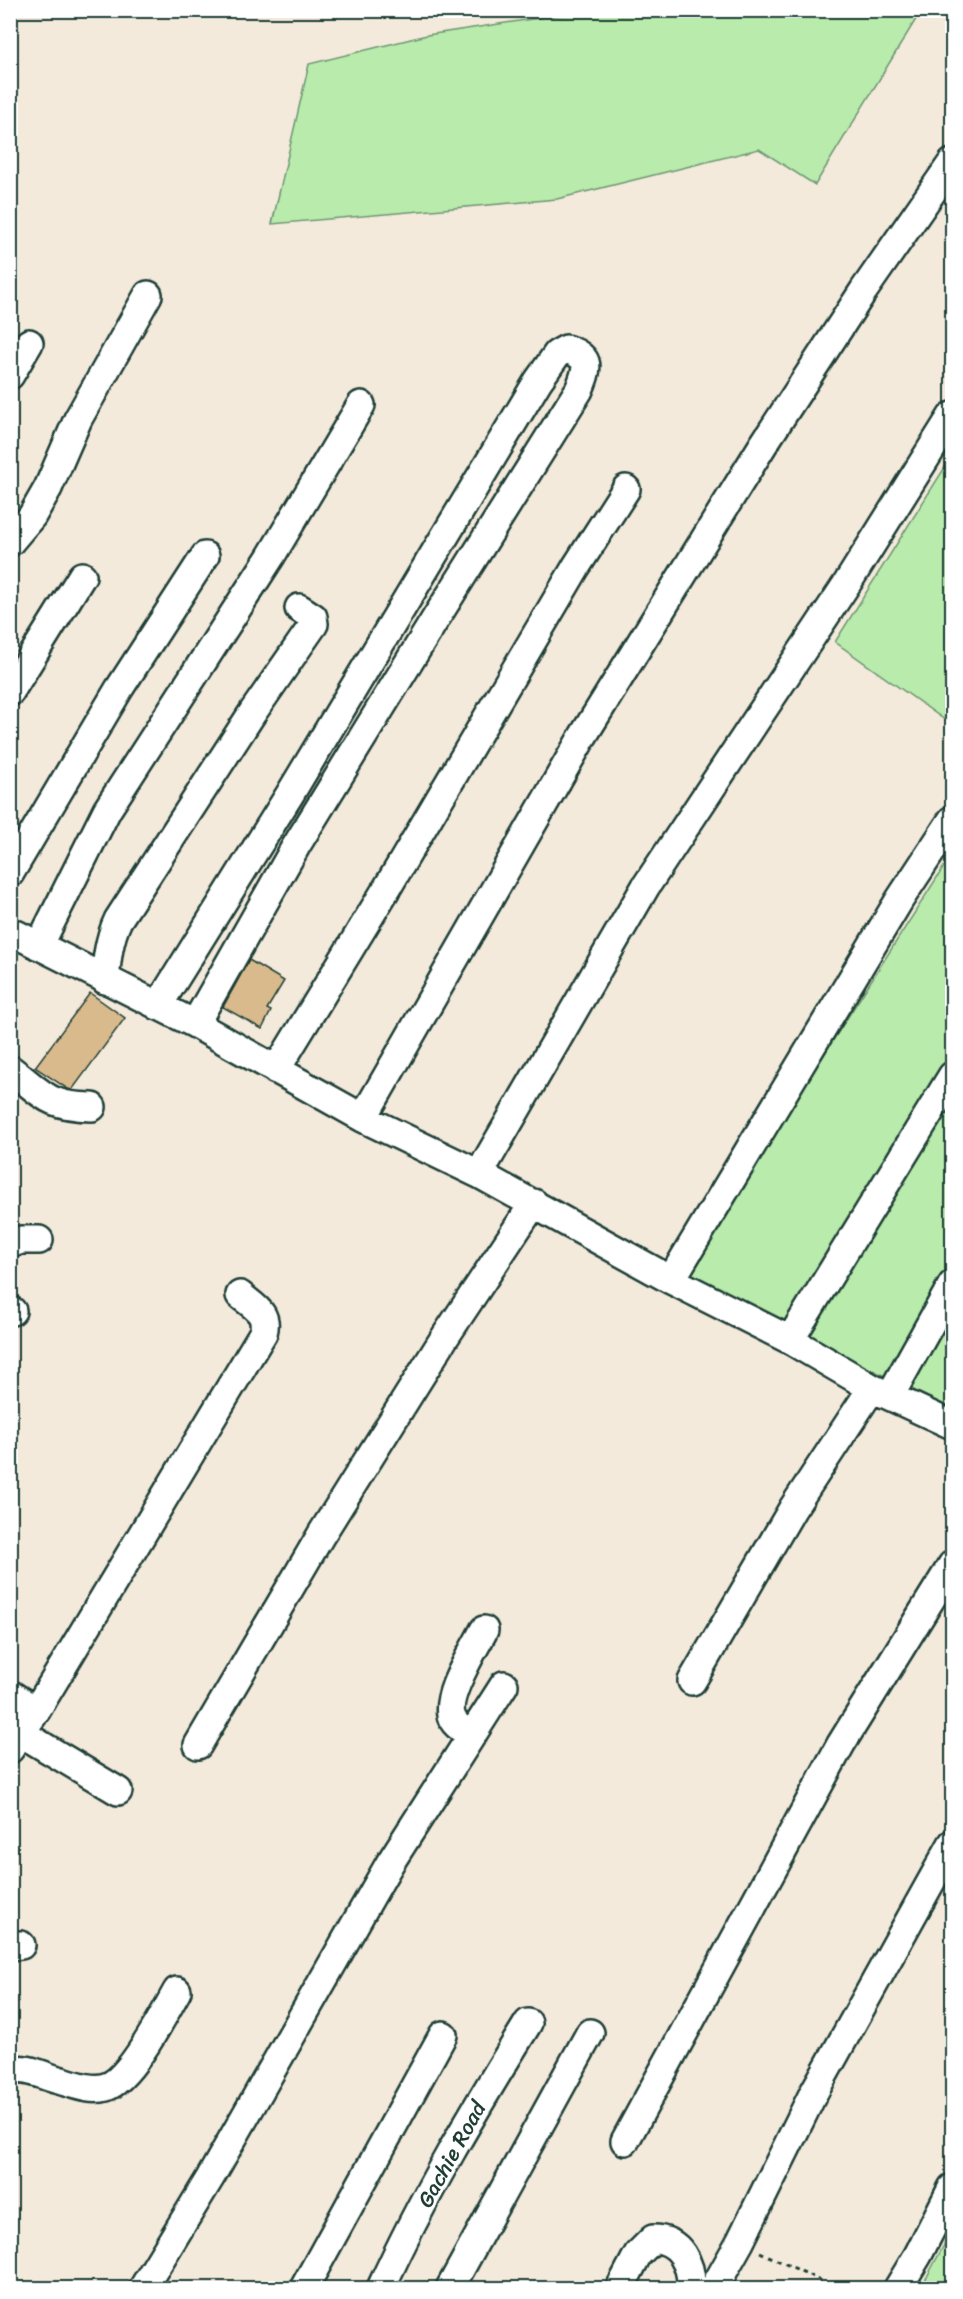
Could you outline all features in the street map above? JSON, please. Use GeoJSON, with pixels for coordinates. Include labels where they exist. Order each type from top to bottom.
{"type":"FeatureCollection","features":[{"type":"Feature","properties":{"kind":"street"},"geometry":{"type":"LineString","coordinates":[[363,1118],[590,726],[782,416],[864,290],[952,163]]}},
{"type":"Feature","properties":{"kind":"street"},"geometry":{"type":"LineString","coordinates":[[10,542],[32,516],[48,488],[78,419],[148,294]]}},
{"type":"Feature","properties":{"kind":"street"},"geometry":{"type":"LineString","coordinates":[[10,375],[29,343]]}},
{"type":"Feature","properties":{"kind":"street"},"geometry":{"type":"LineString","coordinates":[[158,1006],[290,794],[538,381],[556,354],[566,349],[574,352],[584,358],[587,365],[579,390],[296,846],[195,1024]]}},
{"type":"Feature","properties":{"kind":"street"},"geometry":{"type":"LineString","coordinates":[[39,946],[107,810],[271,556],[361,405]]}},
{"type":"Feature","properties":{"kind":"street"},"geometry":{"type":"LineString","coordinates":[[479,1174],[646,886],[841,591],[952,416]]}},
{"type":"Feature","properties":{"kind":"street"},"geometry":{"type":"LineString","coordinates":[[276,1070],[390,883],[576,567],[626,489]]}},
{"type":"Feature","properties":{"kind":"street"},"geometry":{"type":"LineString","coordinates":[[10,873],[119,689],[205,556]]}},
{"type":"Feature","properties":{"kind":"street"},"geometry":{"type":"LineString","coordinates":[[10,692],[82,576]]}},
{"type":"Feature","properties":{"kind":"street"},"geometry":{"type":"LineString","coordinates":[[105,980],[107,956],[118,920],[253,712],[314,624],[313,617],[299,608]]}},
{"type":"Feature","properties":{"kind":"street"},"geometry":{"type":"LineString","coordinates":[[671,1280],[900,899],[952,820]]}},
{"type":"Feature","properties":{"kind":"street"},"geometry":{"type":"LineString","coordinates":[[10,931],[195,1024],[363,1118],[534,1203],[671,1280],[790,1341],[881,1392],[952,1425]]}},
{"type":"Feature","properties":{"kind":"street"},"geometry":{"type":"LineString","coordinates":[[10,1069],[49,1100],[68,1107],[92,1107]]}},
{"type":"Feature","properties":{"kind":"street"},"geometry":{"type":"LineString","coordinates":[[790,1341],[952,1076]]}},
{"type":"Feature","properties":{"kind":"street"},"geometry":{"type":"LineString","coordinates":[[198,1745],[321,1535],[443,1340],[534,1203]]}},
{"type":"Feature","properties":{"kind":"street"},"geometry":{"type":"LineString","coordinates":[[10,1244],[21,1240],[39,1239]]}},
{"type":"Feature","properties":{"kind":"street"},"geometry":{"type":"LineString","coordinates":[[692,1681],[793,1508],[881,1392],[952,1285]]}},
{"type":"Feature","properties":{"kind":"street"},"geometry":{"type":"LineString","coordinates":[[118,1791],[16,1741],[263,1333],[266,1323],[263,1315],[240,1295]]}},
{"type":"Feature","properties":{"kind":"street"},"geometry":{"type":"LineString","coordinates":[[625,2141],[841,1744],[952,1565]]}},
{"type":"Feature","properties":{"kind":"street"},"geometry":{"type":"LineString","coordinates":[[471,1735],[452,1719],[451,1695],[484,1630]]}},
{"type":"Feature","properties":{"kind":"street"},"geometry":{"type":"LineString","coordinates":[[143,2289],[210,2178],[390,1863],[504,1685]]}},
{"type":"Feature","properties":{"kind":"street"},"geometry":{"type":"LineString","coordinates":[[10,1694],[36,1711]]}},
{"type":"Feature","properties":{"kind":"street"},"geometry":{"type":"LineString","coordinates":[[714,2289],[740,2242],[813,2094],[952,1844]]}},
{"type":"Feature","properties":{"kind":"street"},"geometry":{"type":"LineString","coordinates":[[10,2071],[25,2070],[85,2087],[107,2087],[117,2082],[128,2070],[177,1991]]}},
{"type":"Feature","properties":{"kind":"street","name":"Gachie Road"},"geometry":{"type":"LineString","coordinates":[[381,2289],[401,2244],[455,2142],[528,2023]]}},
{"type":"Feature","properties":{"kind":"street"},"geometry":{"type":"LineString","coordinates":[[450,2289],[590,2033]]}},
{"type":"Feature","properties":{"kind":"street"},"geometry":{"type":"LineString","coordinates":[[304,2289],[442,2035]]}},
{"type":"Feature","properties":{"kind":"street"},"geometry":{"type":"LineString","coordinates":[[898,2289],[952,2188]]}},
{"type":"Feature","properties":{"kind":"street"},"geometry":{"type":"LineString","coordinates":[[620,2289],[638,2254],[653,2239],[663,2239],[673,2243],[686,2259],[692,2276],[691,2289]]}},
{"type":"Feature","properties":{"kind":"path"},"geometry":{"type":"LineString","coordinates":[[740,2242],[837,2289]]}},
{"type":"Feature","properties":{"kind":"green space"},"geometry":{"type":"Polygon","coordinates":[[[585,11],[921,11],[815,185],[759,149],[557,199],[272,224],[309,64],[427,35],[585,11]]]}},
{"type":"Feature","properties":{"kind":"green space"},"geometry":{"type":"Polygon","coordinates":[[[952,456],[952,725],[835,642],[952,456]]]}},
{"type":"Feature","properties":{"kind":"green space"},"geometry":{"type":"Polygon","coordinates":[[[952,854],[952,1409],[682,1277],[952,854]]]}},
{"type":"Feature","properties":{"kind":"green space"},"geometry":{"type":"Polygon","coordinates":[[[952,2230],[952,2288],[921,2288],[952,2230]]]}},
{"type":"Feature","properties":{"kind":"building"},"geometry":{"type":"Polygon","coordinates":[[[249,960],[284,981],[267,1009],[271,1011],[262,1029],[223,1007],[249,960]]]}},
{"type":"Feature","properties":{"kind":"building"},"geometry":{"type":"Polygon","coordinates":[[[90,993],[125,1018],[72,1090],[35,1067],[90,993]]]}}]}
